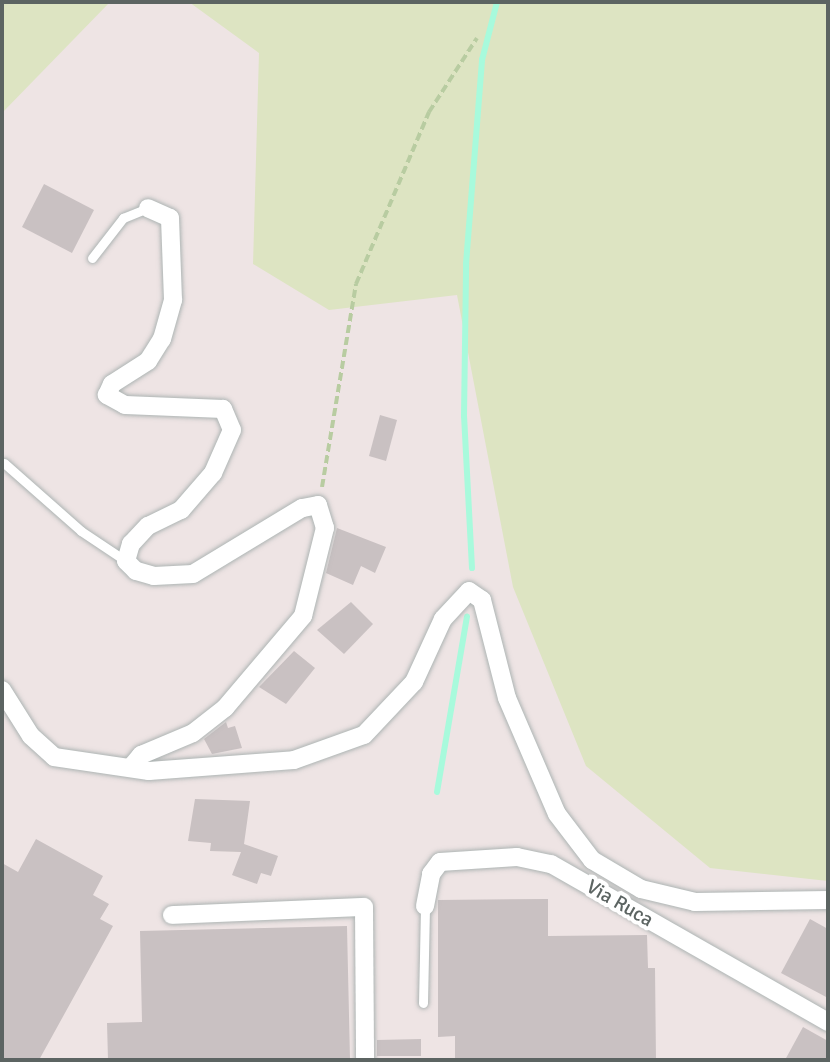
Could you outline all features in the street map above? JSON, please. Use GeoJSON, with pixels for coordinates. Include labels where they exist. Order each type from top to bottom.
{"type":"FeatureCollection","features":[{"type":"Feature","properties":{"kind":"street"},"geometry":{"type":"LineString","coordinates":[[131,767],[141,755],[193,733],[225,708],[303,616],[325,528],[318,505],[302,508],[193,574],[154,576],[136,571],[126,561],[131,544],[148,526],[181,510],[213,473],[232,430],[223,409],[125,405],[107,395],[112,384],[148,361],[162,339],[173,300],[170,218],[148,208]]}},
{"type":"Feature","properties":{"kind":"street"},"geometry":{"type":"LineString","coordinates":[[2,690],[31,736],[54,757],[149,771],[294,760],[364,735],[414,682],[443,619],[469,591],[482,600],[507,698],[557,814],[592,860],[641,889],[695,902],[828,900]]}},
{"type":"Feature","properties":{"kind":"street","name":"Via Ruca"},"geometry":{"type":"LineString","coordinates":[[425,906],[440,862],[517,857],[551,864],[828,1022]]}},
{"type":"Feature","properties":{"kind":"street"},"geometry":{"type":"LineString","coordinates":[[172,915],[364,907],[365,1060]]}},
{"type":"Feature","properties":{"kind":"lane"},"geometry":{"type":"LineString","coordinates":[[92,258],[123,218],[148,208]]}},
{"type":"Feature","properties":{"kind":"lane"},"geometry":{"type":"LineString","coordinates":[[4,463],[81,531],[126,561]]}},
{"type":"Feature","properties":{"kind":"lane"},"geometry":{"type":"LineString","coordinates":[[423,1003],[425,906]]}},
{"type":"Feature","properties":{"kind":"path"},"geometry":{"type":"LineString","coordinates":[[318,505],[345,368],[356,284],[429,112],[477,38]]}},
{"type":"Feature","properties":{"kind":"green space"},"geometry":{"type":"Polygon","coordinates":[[[2,2],[110,2],[2,113],[2,2]]]}},
{"type":"Feature","properties":{"kind":"green space"},"geometry":{"type":"Polygon","coordinates":[[[189,2],[828,2],[828,881],[710,868],[586,766],[513,587],[457,295],[329,310],[253,264],[259,53],[189,2]]]}},
{"type":"Feature","properties":{"kind":"building"},"geometry":{"type":"Polygon","coordinates":[[[44,184],[94,210],[72,253],[22,227],[44,184]]]}},
{"type":"Feature","properties":{"kind":"building"},"geometry":{"type":"Polygon","coordinates":[[[380,415],[397,420],[386,461],[369,456],[380,415]]]}},
{"type":"Feature","properties":{"kind":"building"},"geometry":{"type":"Polygon","coordinates":[[[337,528],[386,547],[375,573],[361,566],[353,585],[326,573],[337,528]]]}},
{"type":"Feature","properties":{"kind":"building"},"geometry":{"type":"Polygon","coordinates":[[[351,602],[373,624],[344,654],[317,630],[351,602]]]}},
{"type":"Feature","properties":{"kind":"building"},"geometry":{"type":"Polygon","coordinates":[[[294,651],[315,668],[286,704],[259,687],[294,651]]]}},
{"type":"Feature","properties":{"kind":"building"},"geometry":{"type":"Polygon","coordinates":[[[226,722],[228,728],[235,726],[242,748],[212,754],[204,739],[226,722]]]}},
{"type":"Feature","properties":{"kind":"building"},"geometry":{"type":"Polygon","coordinates":[[[195,799],[250,801],[244,844],[278,856],[271,876],[261,873],[257,884],[232,875],[241,852],[210,851],[211,843],[188,841],[195,799]]]}},
{"type":"Feature","properties":{"kind":"building"},"geometry":{"type":"Polygon","coordinates":[[[36,839],[103,876],[93,895],[109,904],[100,919],[113,926],[39,1060],[2,1060],[2,863],[18,872],[36,839]]]}},
{"type":"Feature","properties":{"kind":"building"},"geometry":{"type":"Polygon","coordinates":[[[548,899],[548,936],[647,935],[648,968],[655,968],[656,1060],[455,1060],[455,1036],[438,1037],[438,900],[548,899]]]}},
{"type":"Feature","properties":{"kind":"building"},"geometry":{"type":"Polygon","coordinates":[[[810,919],[828,929],[828,998],[781,973],[810,919]]]}},
{"type":"Feature","properties":{"kind":"building"},"geometry":{"type":"Polygon","coordinates":[[[347,926],[350,1060],[108,1060],[107,1023],[142,1022],[140,931],[347,926]]]}},
{"type":"Feature","properties":{"kind":"building"},"geometry":{"type":"Polygon","coordinates":[[[803,1027],[828,1041],[828,1060],[785,1060],[803,1027]]]}},
{"type":"Feature","properties":{"kind":"building"},"geometry":{"type":"Polygon","coordinates":[[[421,1039],[421,1056],[377,1056],[377,1040],[421,1039]]]}},
{"type":"Feature","properties":{"kind":"waterway"},"geometry":{"type":"LineString","coordinates":[[472,568],[464,416],[466,264],[482,60],[497,2]]}},
{"type":"Feature","properties":{"kind":"waterway"},"geometry":{"type":"LineString","coordinates":[[437,792],[467,617]]}}]}
